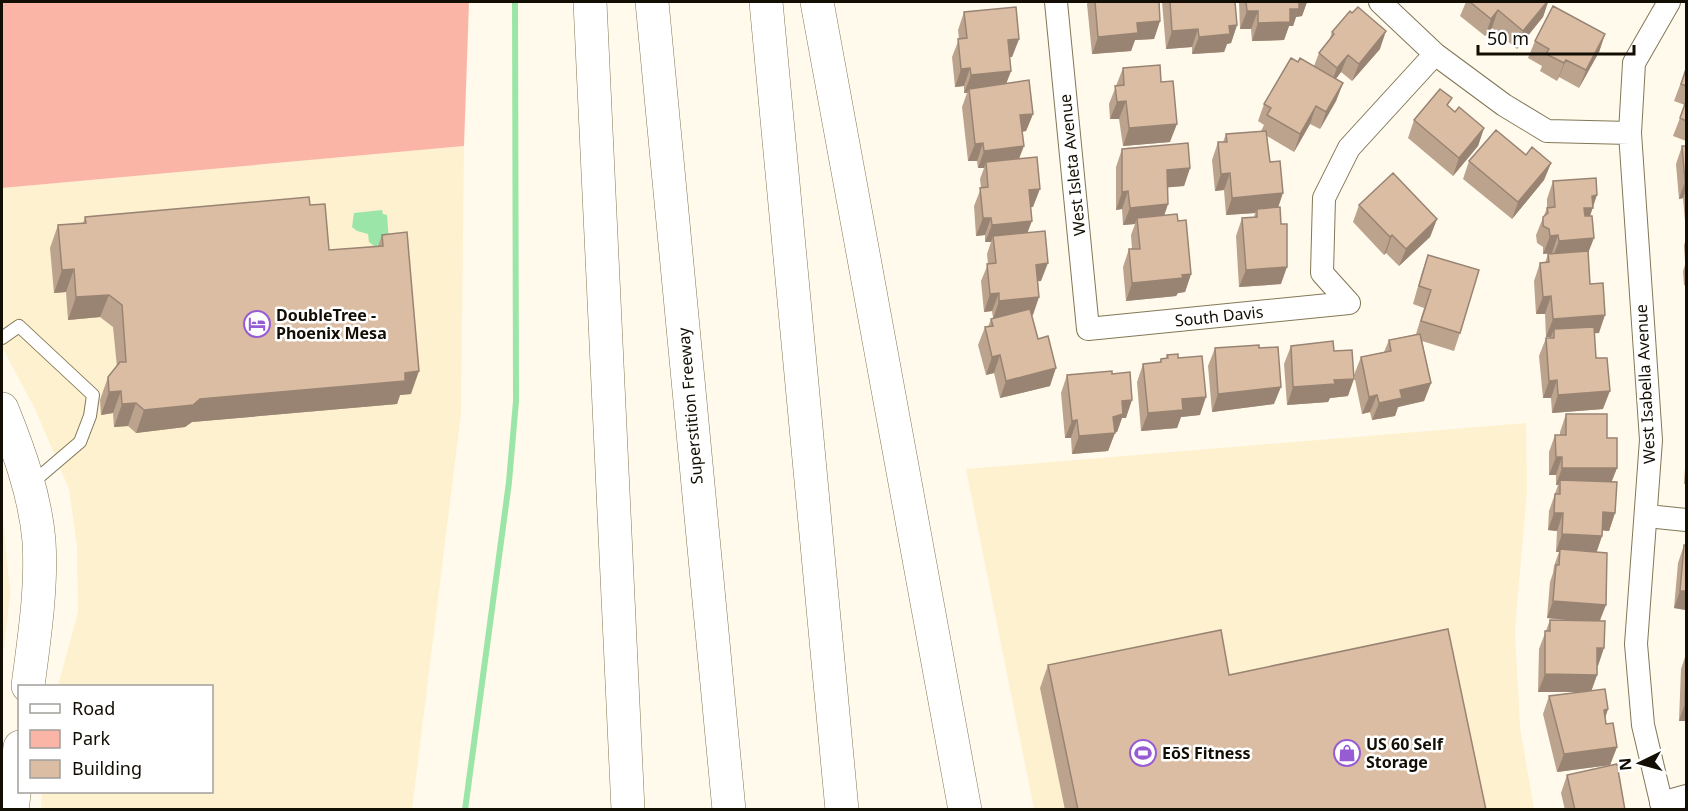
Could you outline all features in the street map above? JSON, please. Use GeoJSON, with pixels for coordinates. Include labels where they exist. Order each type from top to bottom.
{"type":"FeatureCollection","features":[{"type":"Feature","properties":{"kind":"main road"},"geometry":{"type":"LineString","coordinates":[[590,2],[628,810]]}},
{"type":"Feature","properties":{"kind":"main road","name":"Superstition Freeway"},"geometry":{"type":"LineString","coordinates":[[652,2],[729,810]]}},
{"type":"Feature","properties":{"kind":"main road"},"geometry":{"type":"LineString","coordinates":[[766,2],[842,810]]}},
{"type":"Feature","properties":{"kind":"main road"},"geometry":{"type":"LineString","coordinates":[[817,2],[965,810]]}},
{"type":"Feature","properties":{"kind":"main road"},"geometry":{"type":"LineString","coordinates":[[2,409],[17,446],[29,486],[39,541],[39,578],[28,685]]}},
{"type":"Feature","properties":{"kind":"main road"},"geometry":{"type":"LineString","coordinates":[[12,810],[18,763]]}},
{"type":"Feature","properties":{"kind":"street","name":"West Isleta Avenue"},"geometry":{"type":"LineString","coordinates":[[1056,2],[1088,329]]}},
{"type":"Feature","properties":{"kind":"street"},"geometry":{"type":"LineString","coordinates":[[1380,2],[1435,54],[1504,105],[1547,131],[1630,133]]}},
{"type":"Feature","properties":{"kind":"street","name":"West Isabella Avenue"},"geometry":{"type":"LineString","coordinates":[[1662,807],[1643,724],[1636,644],[1651,440],[1630,133],[1634,63],[1669,2]]}},
{"type":"Feature","properties":{"kind":"street","name":"South Davis"},"geometry":{"type":"LineString","coordinates":[[1088,329],[1349,303],[1322,273],[1324,198],[1349,148],[1435,54]]}},
{"type":"Feature","properties":{"kind":"street"},"geometry":{"type":"LineString","coordinates":[[1647,516],[1686,520]]}},
{"type":"Feature","properties":{"kind":"street"},"geometry":{"type":"LineString","coordinates":[[1662,807],[1686,796]]}},
{"type":"Feature","properties":{"kind":"lane"},"geometry":{"type":"LineString","coordinates":[[2,338],[20,326],[93,395],[90,416],[80,442],[29,486]]}},
{"type":"Feature","properties":{"kind":"shaded area"},"geometry":{"type":"Polygon","coordinates":[[[464,146],[461,414],[412,809],[41,809],[42,793],[213,793],[213,685],[58,685],[78,612],[77,546],[69,489],[35,409],[2,347],[2,188],[464,146]]]}},
{"type":"Feature","properties":{"kind":"shaded area"},"geometry":{"type":"Polygon","coordinates":[[[382,210],[383,214],[387,215],[389,242],[375,247],[369,242],[368,234],[352,227],[354,213],[382,210]]]}},
{"type":"Feature","properties":{"kind":"shaded area"},"geometry":{"type":"Polygon","coordinates":[[[1526,423],[1527,490],[1515,630],[1520,727],[1534,809],[1034,809],[966,469],[1526,423]]]}},
{"type":"Feature","properties":{"kind":"shaded area"},"geometry":{"type":"Polygon","coordinates":[[[2,505],[10,593],[2,666],[2,505]]]}},
{"type":"Feature","properties":{"kind":"green space"},"geometry":{"type":"Polygon","coordinates":[[[2,2],[469,2],[464,146],[2,188],[2,2]]]}},
{"type":"Feature","properties":{"kind":"building"},"geometry":{"type":"Polygon","coordinates":[[[1095,2],[1159,2],[1160,21],[1137,23],[1138,33],[1098,37],[1095,2]]]}},
{"type":"Feature","properties":{"kind":"building"},"geometry":{"type":"Polygon","coordinates":[[[1170,2],[1235,2],[1237,25],[1229,26],[1230,34],[1199,37],[1198,29],[1172,31],[1170,2]]]}},
{"type":"Feature","properties":{"kind":"building"},"geometry":{"type":"Polygon","coordinates":[[[1246,2],[1299,2],[1299,9],[1290,9],[1290,22],[1258,23],[1258,11],[1247,11],[1246,2]]]}},
{"type":"Feature","properties":{"kind":"building"},"geometry":{"type":"Polygon","coordinates":[[[1470,2],[1547,2],[1523,31],[1498,10],[1491,19],[1470,2]]]}},
{"type":"Feature","properties":{"kind":"building"},"geometry":{"type":"Polygon","coordinates":[[[1553,6],[1605,34],[1586,70],[1566,60],[1564,63],[1546,54],[1549,49],[1535,41],[1553,6]]]}},
{"type":"Feature","properties":{"kind":"building"},"geometry":{"type":"Polygon","coordinates":[[[1016,7],[1019,39],[1008,40],[1011,71],[971,75],[970,68],[961,69],[958,39],[967,38],[964,12],[1016,7]]]}},
{"type":"Feature","properties":{"kind":"building"},"geometry":{"type":"Polygon","coordinates":[[[1358,7],[1386,31],[1359,64],[1348,55],[1337,68],[1319,53],[1334,34],[1332,32],[1350,11],[1352,13],[1358,7]]]}},
{"type":"Feature","properties":{"kind":"building"},"geometry":{"type":"Polygon","coordinates":[[[1291,58],[1298,62],[1300,58],[1343,83],[1326,112],[1316,106],[1300,134],[1267,115],[1271,108],[1264,104],[1291,58]]]}},
{"type":"Feature","properties":{"kind":"building"},"geometry":{"type":"Polygon","coordinates":[[[1160,65],[1161,82],[1173,81],[1177,124],[1129,128],[1126,101],[1117,102],[1115,86],[1124,85],[1123,68],[1160,65]]]}},
{"type":"Feature","properties":{"kind":"building"},"geometry":{"type":"Polygon","coordinates":[[[1686,69],[1686,86],[1681,84],[1686,69]]]}},
{"type":"Feature","properties":{"kind":"building"},"geometry":{"type":"Polygon","coordinates":[[[1029,80],[1033,114],[1020,115],[1024,146],[984,151],[983,143],[975,144],[969,89],[1029,80]]]}},
{"type":"Feature","properties":{"kind":"building"},"geometry":{"type":"Polygon","coordinates":[[[1440,89],[1452,98],[1447,105],[1455,112],[1459,107],[1484,128],[1459,158],[1414,120],[1440,89]]]}},
{"type":"Feature","properties":{"kind":"building"},"geometry":{"type":"Polygon","coordinates":[[[1686,101],[1686,121],[1680,118],[1686,101]]]}},
{"type":"Feature","properties":{"kind":"building"},"geometry":{"type":"Polygon","coordinates":[[[1496,130],[1526,155],[1532,147],[1551,163],[1518,202],[1469,161],[1496,130]]]}},
{"type":"Feature","properties":{"kind":"building"},"geometry":{"type":"Polygon","coordinates":[[[1266,131],[1270,162],[1280,161],[1283,193],[1232,198],[1230,173],[1221,174],[1218,142],[1227,142],[1226,134],[1266,131]]]}},
{"type":"Feature","properties":{"kind":"building"},"geometry":{"type":"Polygon","coordinates":[[[1188,143],[1190,168],[1167,170],[1168,204],[1130,208],[1128,191],[1122,192],[1122,149],[1188,143]]]}},
{"type":"Feature","properties":{"kind":"building"},"geometry":{"type":"Polygon","coordinates":[[[1682,146],[1686,146],[1686,181],[1685,181],[1682,146]]]}},
{"type":"Feature","properties":{"kind":"building"},"geometry":{"type":"Polygon","coordinates":[[[1037,157],[1040,189],[1029,190],[1032,221],[992,225],[991,218],[983,218],[980,188],[988,187],[986,162],[1037,157]]]}},
{"type":"Feature","properties":{"kind":"building"},"geometry":{"type":"Polygon","coordinates":[[[1393,173],[1437,219],[1406,249],[1392,235],[1390,237],[1359,205],[1393,173]]]}},
{"type":"Feature","properties":{"kind":"building"},"geometry":{"type":"Polygon","coordinates":[[[1596,178],[1597,195],[1592,196],[1593,208],[1584,208],[1585,216],[1592,216],[1594,238],[1559,241],[1558,235],[1550,236],[1549,229],[1543,226],[1543,217],[1548,213],[1547,208],[1555,207],[1553,181],[1596,178]]]}},
{"type":"Feature","properties":{"kind":"building","name":"DoubleTree - Phoenix Mesa"},"geometry":{"type":"Polygon","coordinates":[[[309,197],[310,205],[325,204],[329,250],[383,246],[382,235],[407,232],[419,371],[405,373],[405,381],[200,399],[193,405],[144,410],[136,403],[122,404],[121,391],[109,392],[108,377],[120,362],[126,362],[122,305],[109,295],[76,297],[74,269],[62,270],[58,225],[86,223],[85,217],[309,197]]]}},
{"type":"Feature","properties":{"kind":"building"},"geometry":{"type":"Polygon","coordinates":[[[1280,207],[1281,224],[1287,224],[1287,267],[1246,270],[1242,218],[1257,217],[1257,209],[1280,207]]]}},
{"type":"Feature","properties":{"kind":"building"},"geometry":{"type":"Polygon","coordinates":[[[1177,214],[1178,221],[1186,220],[1191,274],[1182,275],[1183,278],[1132,283],[1129,249],[1140,249],[1137,218],[1177,214]]]}},
{"type":"Feature","properties":{"kind":"building"},"geometry":{"type":"Polygon","coordinates":[[[1045,231],[1048,263],[1036,265],[1039,297],[999,301],[999,293],[990,294],[987,264],[996,263],[993,236],[1045,231]]]}},
{"type":"Feature","properties":{"kind":"building"},"geometry":{"type":"Polygon","coordinates":[[[1588,251],[1590,284],[1603,283],[1605,315],[1553,319],[1551,296],[1543,297],[1540,263],[1549,262],[1548,254],[1588,251]]]}},
{"type":"Feature","properties":{"kind":"building"},"geometry":{"type":"Polygon","coordinates":[[[1428,255],[1479,270],[1460,333],[1421,321],[1431,290],[1419,286],[1428,255]]]}},
{"type":"Feature","properties":{"kind":"building"},"geometry":{"type":"Polygon","coordinates":[[[1030,309],[1038,339],[1048,336],[1056,368],[1006,381],[1000,355],[992,357],[985,327],[993,326],[991,319],[1030,309]]]}},
{"type":"Feature","properties":{"kind":"building"},"geometry":{"type":"Polygon","coordinates":[[[1594,327],[1596,358],[1607,358],[1610,391],[1558,395],[1557,380],[1549,381],[1546,338],[1554,338],[1554,329],[1594,327]]]}},
{"type":"Feature","properties":{"kind":"building"},"geometry":{"type":"Polygon","coordinates":[[[1420,334],[1431,383],[1400,390],[1402,398],[1379,403],[1377,395],[1369,397],[1361,357],[1391,351],[1389,340],[1420,334]]]}},
{"type":"Feature","properties":{"kind":"building"},"geometry":{"type":"Polygon","coordinates":[[[1333,341],[1334,351],[1352,350],[1354,379],[1334,380],[1335,384],[1293,387],[1291,346],[1333,341]]]}},
{"type":"Feature","properties":{"kind":"building"},"geometry":{"type":"Polygon","coordinates":[[[1259,345],[1259,348],[1278,347],[1281,387],[1218,394],[1215,348],[1259,345]]]}},
{"type":"Feature","properties":{"kind":"building"},"geometry":{"type":"Polygon","coordinates":[[[1178,354],[1178,358],[1202,356],[1206,397],[1182,399],[1183,410],[1148,413],[1143,364],[1161,362],[1161,359],[1168,358],[1167,355],[1178,354]]]}},
{"type":"Feature","properties":{"kind":"building"},"geometry":{"type":"Polygon","coordinates":[[[1112,371],[1112,374],[1130,372],[1132,400],[1122,401],[1123,414],[1113,417],[1115,433],[1079,436],[1077,420],[1072,421],[1067,375],[1112,371]]]}},
{"type":"Feature","properties":{"kind":"building"},"geometry":{"type":"Polygon","coordinates":[[[1566,414],[1607,414],[1607,438],[1617,438],[1617,468],[1562,468],[1562,457],[1556,457],[1555,435],[1566,435],[1566,414]]]}},
{"type":"Feature","properties":{"kind":"building"},"geometry":{"type":"Polygon","coordinates":[[[1560,480],[1617,482],[1615,513],[1603,512],[1602,536],[1562,534],[1563,513],[1554,513],[1555,494],[1560,494],[1560,480]]]}},
{"type":"Feature","properties":{"kind":"building"},"geometry":{"type":"Polygon","coordinates":[[[1684,545],[1686,545],[1686,591],[1680,591],[1684,545]]]}},
{"type":"Feature","properties":{"kind":"building"},"geometry":{"type":"Polygon","coordinates":[[[1560,549],[1607,553],[1606,605],[1553,601],[1556,565],[1559,565],[1560,549]]]}},
{"type":"Feature","properties":{"kind":"building"},"geometry":{"type":"Polygon","coordinates":[[[1550,620],[1605,621],[1604,648],[1597,648],[1597,675],[1545,674],[1545,631],[1550,631],[1550,620]]]}},
{"type":"Feature","properties":{"kind":"building"},"geometry":{"type":"Polygon","coordinates":[[[1448,629],[1486,810],[1078,810],[1048,665],[1221,630],[1229,675],[1448,629]]]}},
{"type":"Feature","properties":{"kind":"building"},"geometry":{"type":"Polygon","coordinates":[[[1605,689],[1608,709],[1604,710],[1606,724],[1613,723],[1617,747],[1564,754],[1549,696],[1605,689]]]}},
{"type":"Feature","properties":{"kind":"building"},"geometry":{"type":"Polygon","coordinates":[[[1617,764],[1625,810],[1575,810],[1567,775],[1617,764]]]}},
{"type":"Feature","properties":{"kind":"waterway"},"geometry":{"type":"LineString","coordinates":[[465,810],[509,482],[516,401],[515,2]]}},
{"type":"Feature","properties":{"kind":"place","name":"DoubleTree - Phoenix Mesa"},"geometry":{"type":"Point","coordinates":[257,324]}},
{"type":"Feature","properties":{"kind":"place","name":"EōS Fitness"},"geometry":{"type":"Point","coordinates":[1143,753]}},
{"type":"Feature","properties":{"kind":"place","name":"US 60 Self Storage"},"geometry":{"type":"Point","coordinates":[1347,753]}}]}
